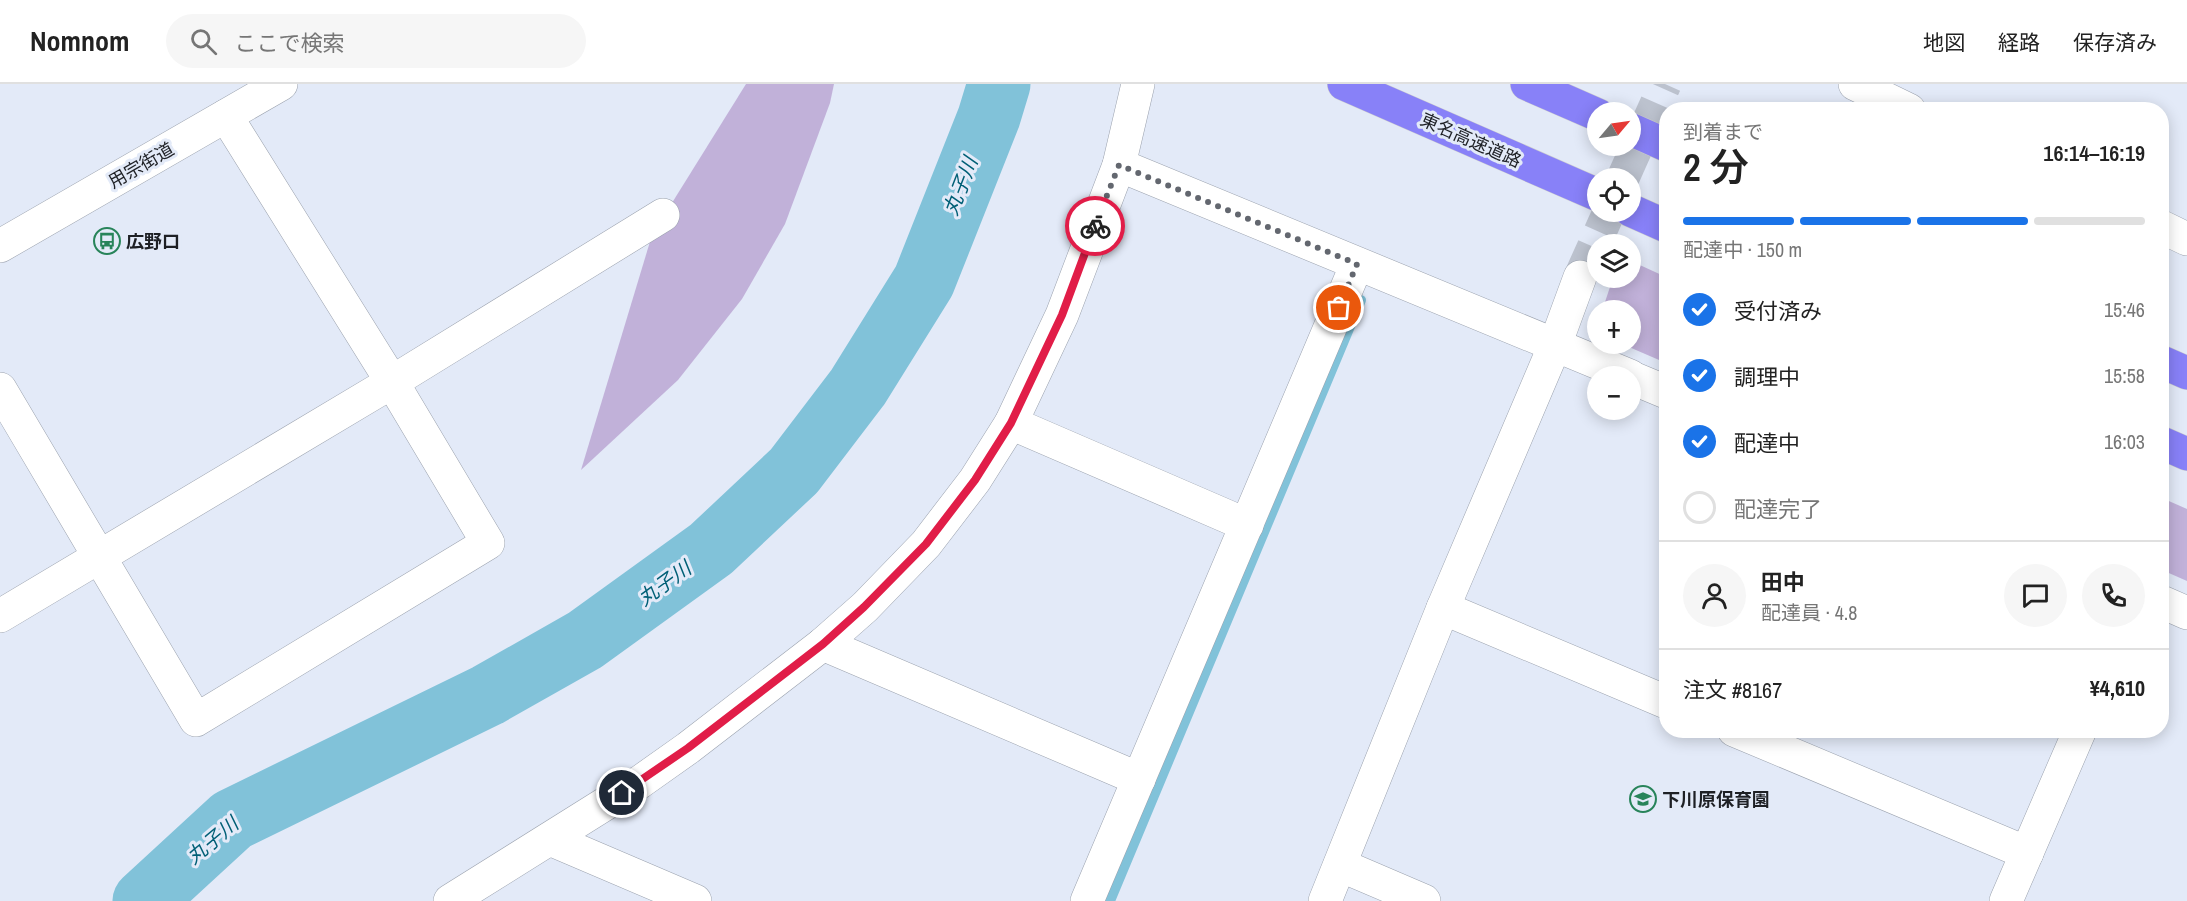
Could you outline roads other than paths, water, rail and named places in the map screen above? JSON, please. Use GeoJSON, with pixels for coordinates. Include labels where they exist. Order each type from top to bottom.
{"type":"FeatureCollection","features":[{"type":"Feature","properties":{"kind":"highway","name":"東名高速道路"},"geometry":{"type":"LineString","coordinates":[[1344,84],[1587,190]]}},
{"type":"Feature","properties":{"kind":"highway"},"geometry":{"type":"LineString","coordinates":[[1527,84],[1587,110]]}},
{"type":"Feature","properties":{"kind":"highway"},"geometry":{"type":"LineString","coordinates":[[1641,134],[1659,142]]}},
{"type":"Feature","properties":{"kind":"highway"},"geometry":{"type":"LineString","coordinates":[[1641,215],[1659,223]]}},
{"type":"Feature","properties":{"kind":"highway"},"geometry":{"type":"LineString","coordinates":[[2169,365],[2187,373]]}},
{"type":"Feature","properties":{"kind":"highway"},"geometry":{"type":"LineString","coordinates":[[2169,446],[2187,454]]}},
{"type":"Feature","properties":{"kind":"street","name":"用宗街道"},"geometry":{"type":"LineString","coordinates":[[0,246],[281,84]]}},
{"type":"Feature","properties":{"kind":"street"},"geometry":{"type":"LineString","coordinates":[[450,901],[640,782],[688,748],[823,644],[864,607],[926,544],[975,480],[1011,423],[1062,315],[1119,165],[1138,84]]}},
{"type":"Feature","properties":{"kind":"street"},"geometry":{"type":"LineString","coordinates":[[1855,84],[1892,102]]}},
{"type":"Feature","properties":{"kind":"street"},"geometry":{"type":"LineString","coordinates":[[0,389],[196,720],[488,543],[392,382],[226,117]]}},
{"type":"Feature","properties":{"kind":"street"},"geometry":{"type":"LineString","coordinates":[[1119,165],[1604,366]]}},
{"type":"Feature","properties":{"kind":"street"},"geometry":{"type":"LineString","coordinates":[[0,616],[392,382],[663,215]]}},
{"type":"Feature","properties":{"kind":"street"},"geometry":{"type":"LineString","coordinates":[[2169,230],[2187,239]]}},
{"type":"Feature","properties":{"kind":"street"},"geometry":{"type":"LineString","coordinates":[[1087,901],[1357,264]]}},
{"type":"Feature","properties":{"kind":"street"},"geometry":{"type":"LineString","coordinates":[[1325,901],[1443,608],[1555,345],[1580,277]]}},
{"type":"Feature","properties":{"kind":"street"},"geometry":{"type":"LineString","coordinates":[[1641,382],[1659,389]]}},
{"type":"Feature","properties":{"kind":"street"},"geometry":{"type":"LineString","coordinates":[[1011,423],[1246,525]]}},
{"type":"Feature","properties":{"kind":"street"},"geometry":{"type":"LineString","coordinates":[[2169,605],[2187,613]]}},
{"type":"Feature","properties":{"kind":"street"},"geometry":{"type":"LineString","coordinates":[[1443,608],[1659,699]]}},
{"type":"Feature","properties":{"kind":"street"},"geometry":{"type":"LineString","coordinates":[[823,644],[1139,779]]}},
{"type":"Feature","properties":{"kind":"street"},"geometry":{"type":"LineString","coordinates":[[1753,738],[2027,853]]}},
{"type":"Feature","properties":{"kind":"street"},"geometry":{"type":"LineString","coordinates":[[2006,901],[2077,738]]}},
{"type":"Feature","properties":{"kind":"street"},"geometry":{"type":"LineString","coordinates":[[550,839],[695,901]]}},
{"type":"Feature","properties":{"kind":"street"},"geometry":{"type":"LineString","coordinates":[[1340,865],[1424,901]]}},
{"type":"Feature","properties":{"kind":"waterway","name":"丸子川"},"geometry":{"type":"LineString","coordinates":[[144,901],[232,820],[488,695],[585,640],[711,549],[794,471],[858,387],[924,281],[989,117],[999,84]]}},
{"type":"Feature","properties":{"kind":"waterway"},"geometry":{"type":"LineString","coordinates":[[1110,901],[1361,300]]}},
{"type":"Feature","properties":{"kind":"tunnel"},"geometry":{"type":"LineString","coordinates":[[1627,168],[1665,84]]}},
{"type":"Feature","properties":{"kind":"tunnel"},"geometry":{"type":"LineString","coordinates":[[1580,277],[1605,222]]}},
{"type":"Feature","properties":{"kind":"place","name":"広野口"},"geometry":{"type":"Point","coordinates":[107,241]}},
{"type":"Feature","properties":{"kind":"place","name":"下川原保育園"},"geometry":{"type":"Point","coordinates":[1643,799]}}]}
